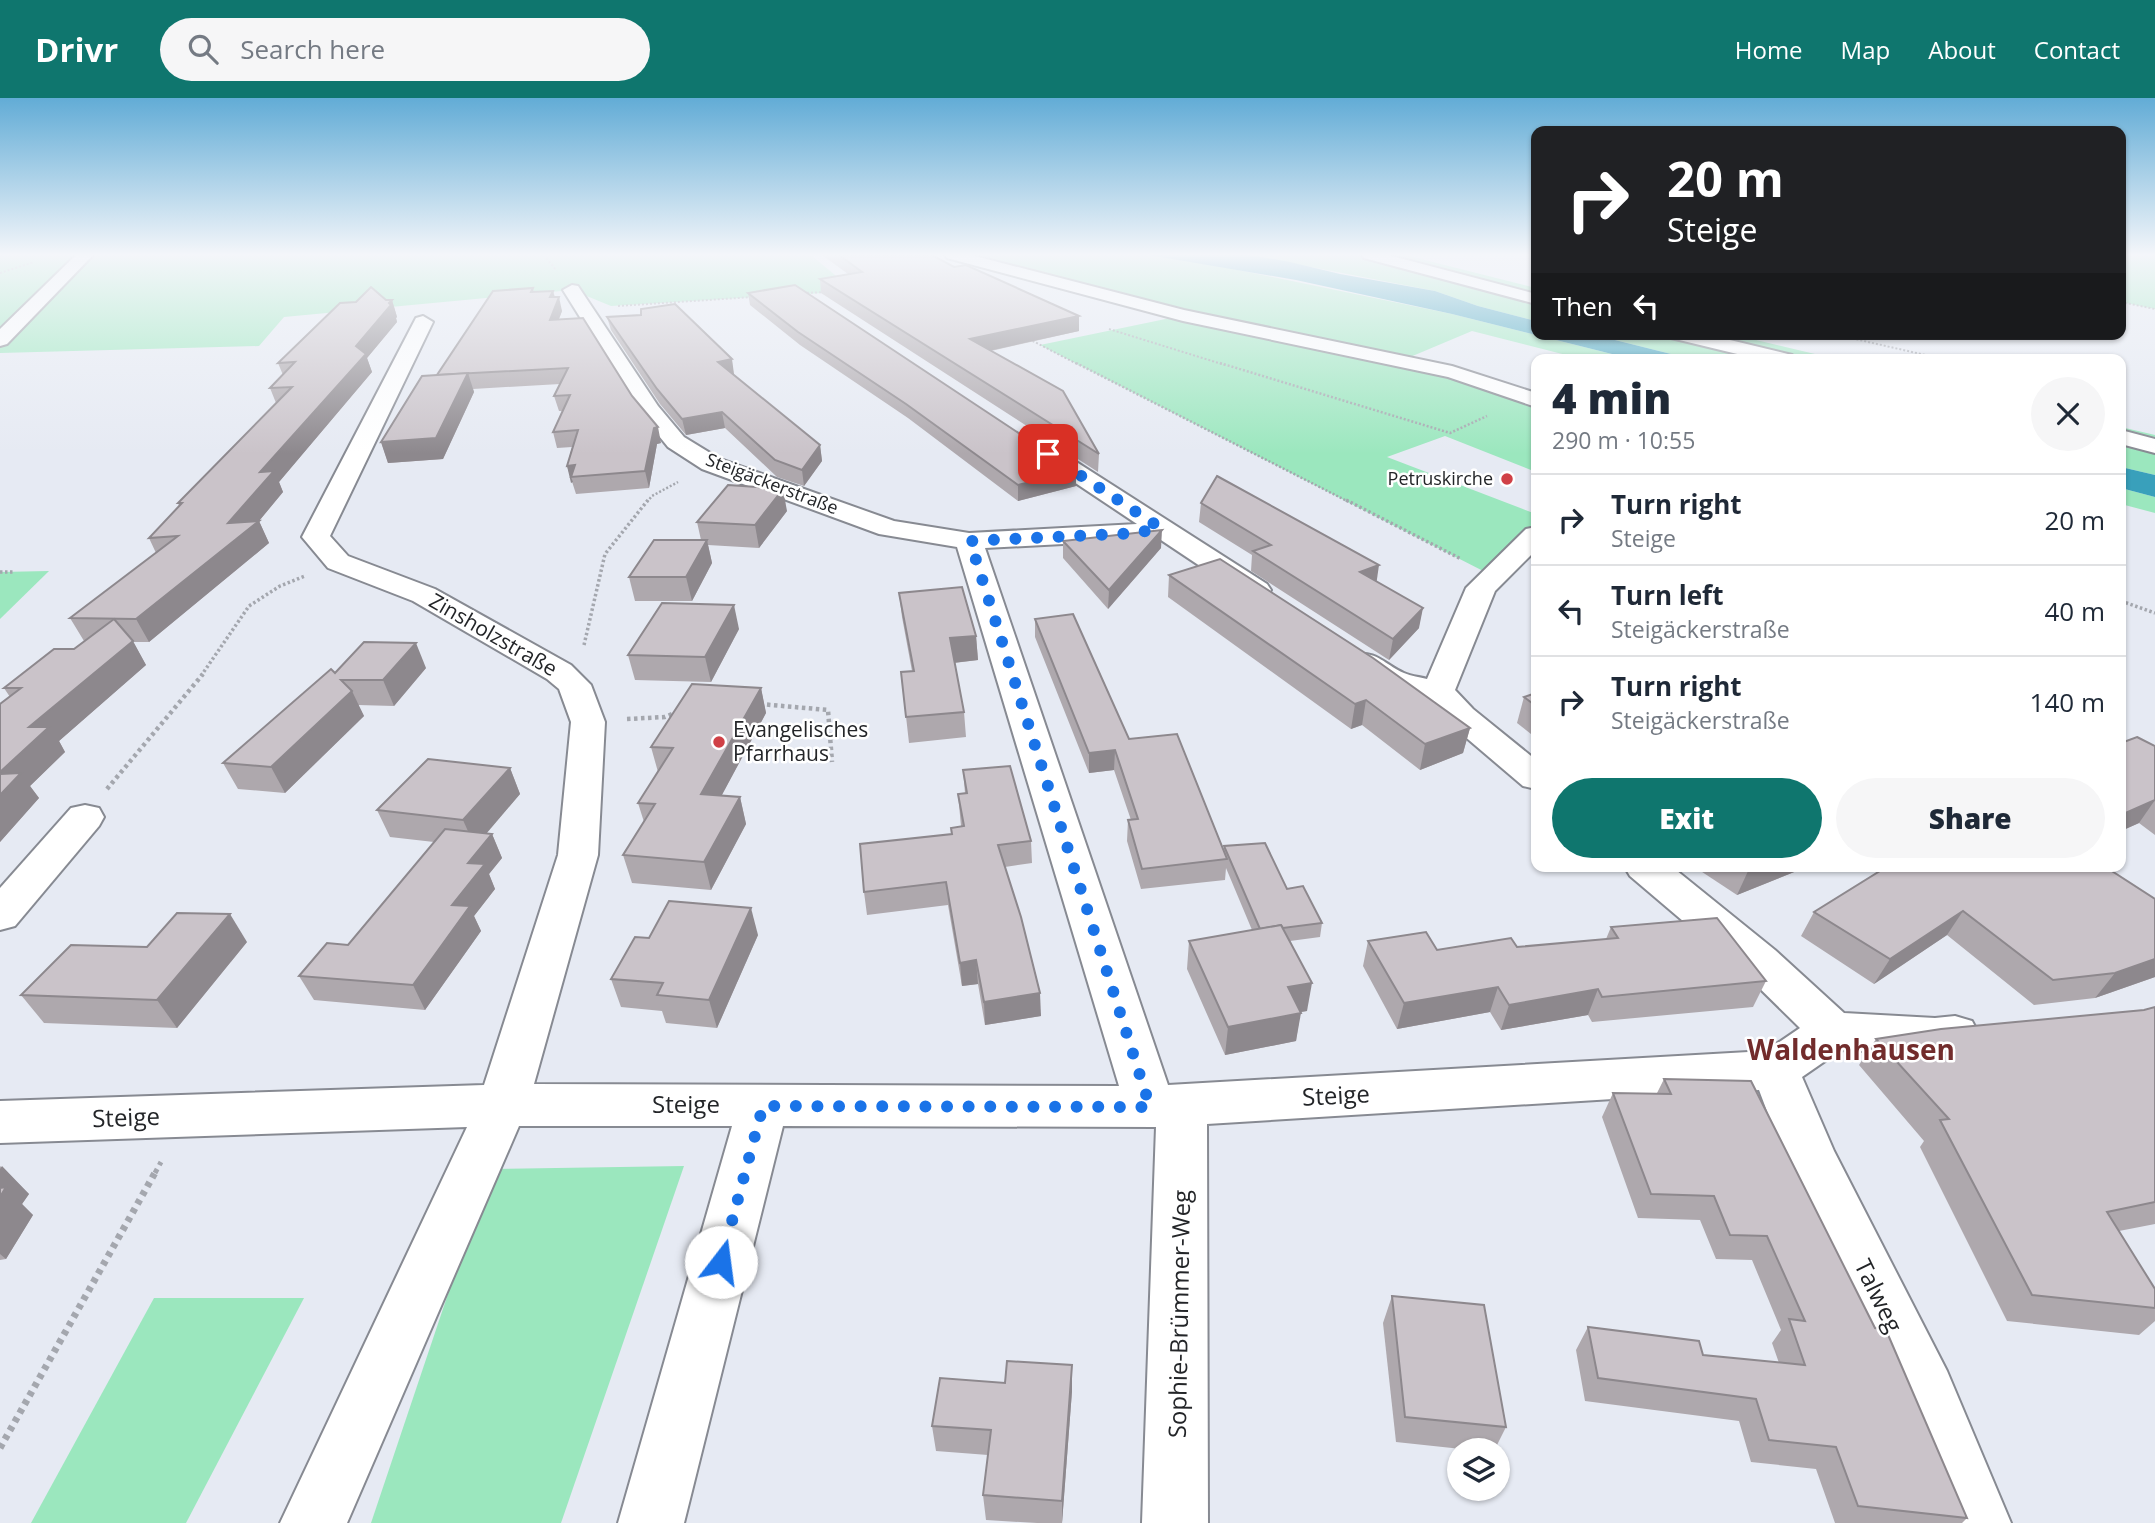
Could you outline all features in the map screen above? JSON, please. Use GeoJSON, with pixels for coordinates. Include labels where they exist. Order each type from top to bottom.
{"type":"FeatureCollection","features":[{"type":"Feature","properties":{"kind":"street"},"geometry":{"type":"LineString","coordinates":[[0,340],[18,322]]}},
{"type":"Feature","properties":{"kind":"street"},"geometry":{"type":"LineString","coordinates":[[338,562],[316,537],[423,322]]}},
{"type":"Feature","properties":{"kind":"street","name":"Steigäckerstraße"},"geometry":{"type":"LineString","coordinates":[[592,322],[649,410],[676,442],[711,464],[889,528],[970,541],[1139,533],[1159,527]]}},
{"type":"Feature","properties":{"kind":"street"},"geometry":{"type":"LineString","coordinates":[[1214,322],[1452,372],[1531,397]]}},
{"type":"Feature","properties":{"kind":"street"},"geometry":{"type":"LineString","coordinates":[[1704,340],[1764,354]]}},
{"type":"Feature","properties":{"kind":"street"},"geometry":{"type":"LineString","coordinates":[[1010,429],[1275,603]]}},
{"type":"Feature","properties":{"kind":"street"},"geometry":{"type":"LineString","coordinates":[[2126,439],[2155,446]]}},
{"type":"Feature","properties":{"kind":"street"},"geometry":{"type":"LineString","coordinates":[[1438,692],[1481,588],[1531,540]]}},
{"type":"Feature","properties":{"kind":"street"},"geometry":{"type":"LineString","coordinates":[[970,541],[1165,1106]]}},
{"type":"Feature","properties":{"kind":"street","name":"Zinsholzstraße"},"geometry":{"type":"LineString","coordinates":[[338,562],[424,595],[559,672],[574,685],[588,722],[578,855],[503,1105]]}},
{"type":"Feature","properties":{"kind":"street"},"geometry":{"type":"LineString","coordinates":[[1345,649],[1392,680],[1438,692],[1461,716],[1531,774]]}},
{"type":"Feature","properties":{"kind":"street"},"geometry":{"type":"LineString","coordinates":[[0,915],[85,817]]}},
{"type":"Feature","properties":{"kind":"street"},"geometry":{"type":"LineString","coordinates":[[1651,872],[1759,961],[1833,1031]]}},
{"type":"Feature","properties":{"kind":"street"},"geometry":{"type":"LineString","coordinates":[[1775,1070],[1833,1031],[1935,1036],[2001,1029]]}},
{"type":"Feature","properties":{"kind":"street","name":"Steige"},"geometry":{"type":"LineString","coordinates":[[0,1122],[503,1105],[1165,1106],[1775,1070]]}},
{"type":"Feature","properties":{"kind":"street","name":"Talweg"},"geometry":{"type":"LineString","coordinates":[[1775,1070],[1810,1156],[1925,1393],[1978,1523]]}},
{"type":"Feature","properties":{"kind":"street"},"geometry":{"type":"LineString","coordinates":[[313,1523],[503,1105]]}},
{"type":"Feature","properties":{"kind":"street"},"geometry":{"type":"LineString","coordinates":[[651,1523],[763,1106]]}},
{"type":"Feature","properties":{"kind":"street","name":"Sophie-Brümmer-Weg"},"geometry":{"type":"LineString","coordinates":[[1165,1106],[1183,1164],[1175,1523]]}},
{"type":"Feature","properties":{"kind":"path"},"geometry":{"type":"LineString","coordinates":[[1107,329],[1450,433],[1531,400]]}},
{"type":"Feature","properties":{"kind":"path"},"geometry":{"type":"LineString","coordinates":[[1029,340],[1493,576]]}},
{"type":"Feature","properties":{"kind":"path"},"geometry":{"type":"LineString","coordinates":[[1859,340],[1921,354]]}},
{"type":"Feature","properties":{"kind":"path"},"geometry":{"type":"LineString","coordinates":[[559,672],[581,658],[605,554],[652,496],[711,464]]}},
{"type":"Feature","properties":{"kind":"path"},"geometry":{"type":"LineString","coordinates":[[85,817],[212,663],[249,606],[280,586],[338,562]]}},
{"type":"Feature","properties":{"kind":"path"},"geometry":{"type":"LineString","coordinates":[[0,572],[13,572]]}},
{"type":"Feature","properties":{"kind":"path"},"geometry":{"type":"LineString","coordinates":[[2126,603],[2155,613]]}},
{"type":"Feature","properties":{"kind":"path"},"geometry":{"type":"LineString","coordinates":[[748,703],[828,710],[832,762]]}},
{"type":"Feature","properties":{"kind":"path"},"geometry":{"type":"LineString","coordinates":[[588,722],[665,717],[687,708]]}},
{"type":"Feature","properties":{"kind":"path"},"geometry":{"type":"LineString","coordinates":[[0,1448],[187,1116]]}},
{"type":"Feature","properties":{"kind":"green space"},"geometry":{"type":"Polygon","coordinates":[[[0,322],[280,322],[259,346],[0,353],[0,322]]]}},
{"type":"Feature","properties":{"kind":"green space"},"geometry":{"type":"Polygon","coordinates":[[[1153,322],[1482,322],[1531,334],[1531,340],[1556,340],[1612,354],[1562,354],[1472,331],[1403,360],[1531,398],[1531,470],[1445,436],[1387,457],[1531,512],[1531,540],[1493,576],[1040,345],[1153,322]]]}},
{"type":"Feature","properties":{"kind":"green space"},"geometry":{"type":"Polygon","coordinates":[[[1615,340],[1756,340],[1815,354],[1671,354],[1615,340]]]}},
{"type":"Feature","properties":{"kind":"green space"},"geometry":{"type":"Polygon","coordinates":[[[2126,428],[2155,435],[2155,475],[2126,468],[2126,428]]]}},
{"type":"Feature","properties":{"kind":"green space"},"geometry":{"type":"Polygon","coordinates":[[[2126,489],[2155,497],[2155,513],[2126,505],[2126,489]]]}},
{"type":"Feature","properties":{"kind":"green space"},"geometry":{"type":"Polygon","coordinates":[[[49,571],[0,619],[0,572],[49,571]]]}},
{"type":"Feature","properties":{"kind":"green space"},"geometry":{"type":"Polygon","coordinates":[[[684,1166],[561,1523],[371,1523],[490,1169],[684,1166]]]}},
{"type":"Feature","properties":{"kind":"green space"},"geometry":{"type":"Polygon","coordinates":[[[154,1298],[304,1298],[186,1523],[31,1523],[154,1298]]]}},
{"type":"Feature","properties":{"kind":"water"},"geometry":{"type":"Polygon","coordinates":[[[1482,322],[1531,322],[1531,334],[1482,322]]]}},
{"type":"Feature","properties":{"kind":"water"},"geometry":{"type":"Polygon","coordinates":[[[1556,340],[1615,340],[1671,354],[1612,354],[1556,340]]]}},
{"type":"Feature","properties":{"kind":"water"},"geometry":{"type":"Polygon","coordinates":[[[2126,468],[2155,475],[2155,497],[2126,489],[2126,468]]]}},
{"type":"Feature","properties":{"kind":"building"},"geometry":{"type":"Polygon","coordinates":[[[321,322],[377,322],[356,346],[366,354],[260,472],[274,471],[228,523],[259,521],[136,619],[70,618],[178,536],[149,538],[182,503],[178,503],[292,387],[270,388],[295,362],[278,363],[321,322]]]}},
{"type":"Feature","properties":{"kind":"building"},"geometry":{"type":"Polygon","coordinates":[[[473,322],[585,322],[632,396],[658,427],[654,428],[645,471],[571,477],[575,465],[567,466],[578,430],[553,432],[570,395],[554,396],[568,368],[437,375],[473,322]]]}},
{"type":"Feature","properties":{"kind":"building"},"geometry":{"type":"Polygon","coordinates":[[[610,322],[693,322],[732,359],[718,362],[820,445],[802,470],[775,460],[722,412],[682,419],[657,389],[610,322]]]}},
{"type":"Feature","properties":{"kind":"building"},"geometry":{"type":"Polygon","coordinates":[[[785,322],[850,322],[1076,471],[1018,485],[906,404],[785,322]]]}},
{"type":"Feature","properties":{"kind":"building"},"geometry":{"type":"Polygon","coordinates":[[[888,322],[1053,322],[970,339],[1063,391],[1099,454],[888,322]]]}},
{"type":"Feature","properties":{"kind":"building"},"geometry":{"type":"Polygon","coordinates":[[[468,373],[436,438],[381,442],[422,376],[468,373]]]}},
{"type":"Feature","properties":{"kind":"building"},"geometry":{"type":"Polygon","coordinates":[[[1217,476],[1379,565],[1360,572],[1423,608],[1393,639],[1253,551],[1271,545],[1201,503],[1217,476]]]}},
{"type":"Feature","properties":{"kind":"building"},"geometry":{"type":"Polygon","coordinates":[[[728,485],[783,489],[755,525],[697,522],[728,485]]]}},
{"type":"Feature","properties":{"kind":"building"},"geometry":{"type":"Polygon","coordinates":[[[1162,530],[1109,590],[1063,541],[1162,530]]]}},
{"type":"Feature","properties":{"kind":"building"},"geometry":{"type":"Polygon","coordinates":[[[654,540],[707,540],[686,577],[629,577],[654,540]]]}},
{"type":"Feature","properties":{"kind":"building"},"geometry":{"type":"Polygon","coordinates":[[[1220,559],[1373,658],[1470,728],[1425,744],[1366,700],[1355,704],[1169,575],[1220,559]]]}},
{"type":"Feature","properties":{"kind":"building"},"geometry":{"type":"Polygon","coordinates":[[[962,587],[976,636],[950,638],[964,712],[906,717],[901,672],[914,671],[899,593],[962,587]]]}},
{"type":"Feature","properties":{"kind":"building"},"geometry":{"type":"Polygon","coordinates":[[[662,603],[734,605],[705,657],[628,655],[662,603]]]}},
{"type":"Feature","properties":{"kind":"building"},"geometry":{"type":"Polygon","coordinates":[[[1073,614],[1129,739],[1177,734],[1227,859],[1142,869],[1128,820],[1138,819],[1115,750],[1089,753],[1035,619],[1073,614]]]}},
{"type":"Feature","properties":{"kind":"building"},"geometry":{"type":"Polygon","coordinates":[[[114,619],[133,641],[29,727],[49,727],[0,772],[0,704],[21,688],[4,688],[54,649],[74,649],[114,619]]]}},
{"type":"Feature","properties":{"kind":"building"},"geometry":{"type":"Polygon","coordinates":[[[364,642],[416,643],[383,680],[341,680],[352,691],[271,767],[223,763],[331,669],[335,673],[364,642]]]}},
{"type":"Feature","properties":{"kind":"building"},"geometry":{"type":"Polygon","coordinates":[[[692,684],[761,688],[701,794],[740,797],[704,862],[623,855],[655,804],[638,803],[673,748],[651,747],[692,684]]]}},
{"type":"Feature","properties":{"kind":"building"},"geometry":{"type":"Polygon","coordinates":[[[2137,737],[2155,746],[2155,800],[2126,813],[2126,741],[2137,737]]]}},
{"type":"Feature","properties":{"kind":"building"},"geometry":{"type":"Polygon","coordinates":[[[428,759],[510,768],[463,820],[377,810],[428,759]]]}},
{"type":"Feature","properties":{"kind":"building"},"geometry":{"type":"Polygon","coordinates":[[[1010,766],[1031,841],[998,845],[1021,917],[1040,993],[984,1002],[976,960],[960,963],[946,882],[864,892],[860,844],[952,834],[951,828],[964,826],[958,794],[967,793],[963,770],[1010,766]]]}},
{"type":"Feature","properties":{"kind":"building"},"geometry":{"type":"Polygon","coordinates":[[[21,773],[0,795],[0,774],[21,773]]]}},
{"type":"Feature","properties":{"kind":"building"},"geometry":{"type":"Polygon","coordinates":[[[445,829],[492,834],[468,863],[485,864],[452,905],[470,906],[413,985],[299,976],[327,943],[348,945],[445,829]]]}},
{"type":"Feature","properties":{"kind":"building"},"geometry":{"type":"Polygon","coordinates":[[[1265,843],[1287,889],[1303,886],[1322,923],[1260,929],[1224,846],[1265,843]]]}},
{"type":"Feature","properties":{"kind":"building"},"geometry":{"type":"Polygon","coordinates":[[[1878,872],[2113,872],[2155,899],[2155,959],[2115,973],[2053,980],[1963,911],[1890,959],[1814,912],[1878,872]]]}},
{"type":"Feature","properties":{"kind":"building"},"geometry":{"type":"Polygon","coordinates":[[[669,901],[751,908],[709,1000],[657,995],[663,983],[611,979],[635,937],[649,938],[669,901]]]}},
{"type":"Feature","properties":{"kind":"building"},"geometry":{"type":"Polygon","coordinates":[[[177,913],[230,914],[157,1000],[21,995],[71,945],[147,947],[177,913]]]}},
{"type":"Feature","properties":{"kind":"building"},"geometry":{"type":"Polygon","coordinates":[[[1717,918],[1766,981],[1602,997],[1598,989],[1509,1005],[1498,987],[1404,1003],[1368,941],[1426,932],[1437,950],[1511,938],[1517,947],[1618,938],[1611,927],[1717,918]]]}},
{"type":"Feature","properties":{"kind":"building"},"geometry":{"type":"Polygon","coordinates":[[[1281,925],[1312,983],[1288,987],[1301,1013],[1228,1027],[1189,941],[1281,925]]]}},
{"type":"Feature","properties":{"kind":"building"},"geometry":{"type":"Polygon","coordinates":[[[2155,1007],[2155,1202],[2107,1212],[2155,1289],[2155,1308],[2032,1295],[1940,1120],[1949,1119],[1876,1039],[1941,1029],[2155,1007]]]}},
{"type":"Feature","properties":{"kind":"building"},"geometry":{"type":"Polygon","coordinates":[[[1664,1079],[1751,1081],[1875,1328],[1886,1330],[1967,1518],[1858,1506],[1836,1447],[1769,1440],[1756,1399],[1598,1378],[1588,1327],[1699,1341],[1703,1355],[1805,1365],[1789,1319],[1805,1321],[1767,1236],[1730,1235],[1714,1196],[1651,1194],[1613,1093],[1671,1094],[1664,1079]]]}},
{"type":"Feature","properties":{"kind":"building"},"geometry":{"type":"Polygon","coordinates":[[[1392,1296],[1484,1305],[1506,1427],[1405,1417],[1392,1296]]]}},
{"type":"Feature","properties":{"kind":"building"},"geometry":{"type":"Polygon","coordinates":[[[1007,1361],[1072,1365],[1062,1501],[983,1495],[991,1430],[932,1426],[940,1378],[1005,1383],[1007,1361]]]}},
{"type":"Feature","properties":{"kind":"place","name":"Petruskirche"},"geometry":{"type":"Point","coordinates":[1507,479]}},
{"type":"Feature","properties":{"kind":"place","name":"Evangelisches Pfarrhaus"},"geometry":{"type":"Point","coordinates":[719,742]}},
{"type":"Feature","properties":{"kind":"district","name":"Waldenhausen"},"geometry":{"type":"Point","coordinates":[1851,1050]}},
{"type":"Feature","properties":{"kind":"route"},"geometry":{"type":"LineString","coordinates":[[721,1262],[763,1106],[1150,1107],[970,541],[1139,533],[1159,527],[1048,454]]}}]}
